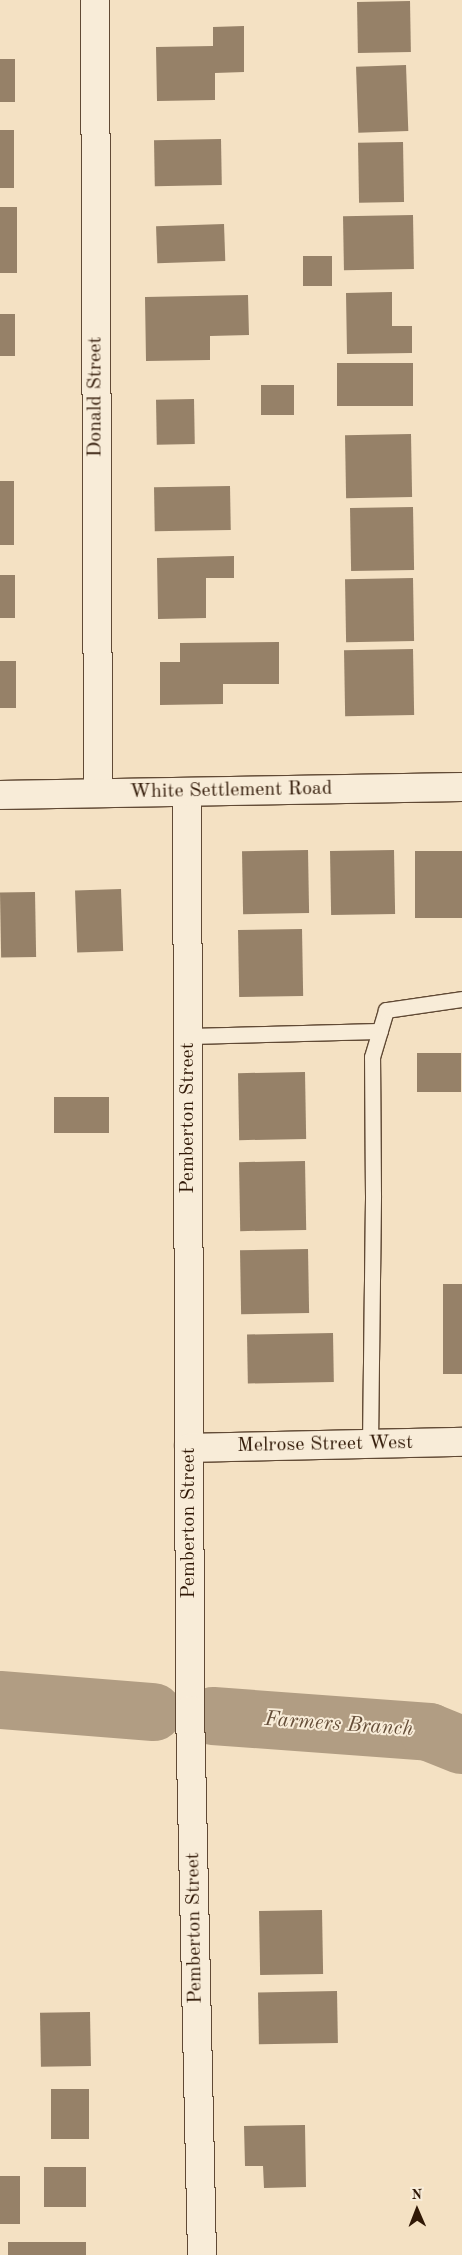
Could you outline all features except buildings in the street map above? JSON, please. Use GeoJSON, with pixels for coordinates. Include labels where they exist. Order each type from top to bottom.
{"type":"FeatureCollection","features":[{"type":"Feature","properties":{"kind":"street","name":"Donald Street"},"geometry":{"type":"LineString","coordinates":[[95,0],[98,793]]}},
{"type":"Feature","properties":{"kind":"street","name":"White Settlement Road"},"geometry":{"type":"LineString","coordinates":[[0,795],[462,787]]}},
{"type":"Feature","properties":{"kind":"street","name":"Pemberton Street"},"geometry":{"type":"LineString","coordinates":[[187,792],[190,1720],[202,2255]]}},
{"type":"Feature","properties":{"kind":"street","name":"Melrose Street West"},"geometry":{"type":"LineString","coordinates":[[189,1448],[462,1442]]}},
{"type":"Feature","properties":{"kind":"lane"},"geometry":{"type":"LineString","coordinates":[[370,1444],[373,1195],[372,1057],[386,1010],[462,999]]}},
{"type":"Feature","properties":{"kind":"lane"},"geometry":{"type":"LineString","coordinates":[[188,1036],[380,1031]]}},
{"type":"Feature","properties":{"kind":"waterway","name":"Farmers Branch"},"geometry":{"type":"LineString","coordinates":[[0,1700],[154,1712]]}},
{"type":"Feature","properties":{"kind":"waterway","name":"Farmers Branch"},"geometry":{"type":"LineString","coordinates":[[213,1716],[429,1732],[462,1745]]}}]}
